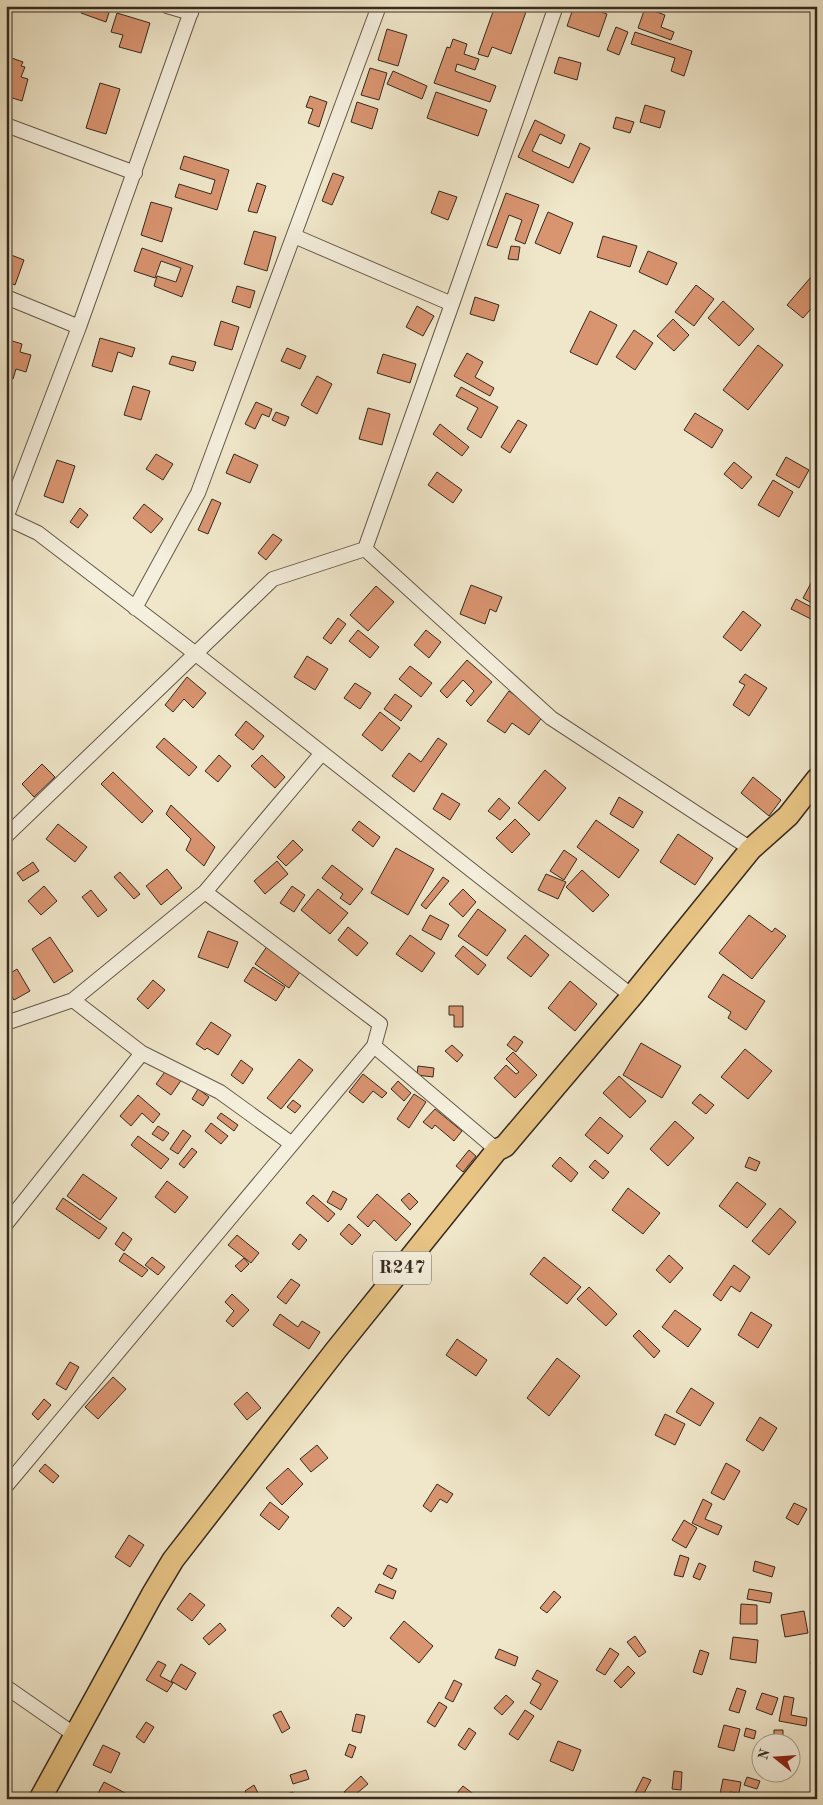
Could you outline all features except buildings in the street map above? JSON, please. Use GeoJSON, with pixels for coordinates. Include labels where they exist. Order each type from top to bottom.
{"type":"FeatureCollection","features":[{"type":"Feature","properties":{"kind":"main road","name":"R247"},"geometry":{"type":"LineString","coordinates":[[40,1799],[152,1595],[174,1560],[336,1350],[497,1150],[505,1146],[632,996],[751,849],[788,816],[817,779]]}},
{"type":"Feature","properties":{"kind":"street"},"geometry":{"type":"LineString","coordinates":[[167,6],[192,10],[79,327],[6,518],[38,533],[196,654],[632,996]]}},
{"type":"Feature","properties":{"kind":"street"},"geometry":{"type":"LineString","coordinates":[[135,608],[198,493],[378,6]]}},
{"type":"Feature","properties":{"kind":"street"},"geometry":{"type":"LineString","coordinates":[[365,548],[556,6]]}},
{"type":"Feature","properties":{"kind":"street"},"geometry":{"type":"LineString","coordinates":[[6,125],[135,173]]}},
{"type":"Feature","properties":{"kind":"street"},"geometry":{"type":"LineString","coordinates":[[294,236],[452,304]]}},
{"type":"Feature","properties":{"kind":"street"},"geometry":{"type":"LineString","coordinates":[[6,297],[79,327]]}},
{"type":"Feature","properties":{"kind":"street"},"geometry":{"type":"LineString","coordinates":[[6,836],[274,579],[365,548]]}},
{"type":"Feature","properties":{"kind":"street"},"geometry":{"type":"LineString","coordinates":[[365,548],[550,718],[751,849]]}},
{"type":"Feature","properties":{"kind":"street"},"geometry":{"type":"LineString","coordinates":[[6,1023],[73,1000],[205,892],[322,753]]}},
{"type":"Feature","properties":{"kind":"street"},"geometry":{"type":"LineString","coordinates":[[6,1486],[374,1046],[380,1024],[205,892]]}},
{"type":"Feature","properties":{"kind":"street"},"geometry":{"type":"LineString","coordinates":[[73,1000],[142,1053],[220,1092],[292,1144]]}},
{"type":"Feature","properties":{"kind":"street"},"geometry":{"type":"LineString","coordinates":[[374,1046],[497,1150]]}},
{"type":"Feature","properties":{"kind":"street"},"geometry":{"type":"LineString","coordinates":[[6,1224],[142,1053]]}},
{"type":"Feature","properties":{"kind":"street"},"geometry":{"type":"LineString","coordinates":[[6,1687],[75,1736]]}}]}
